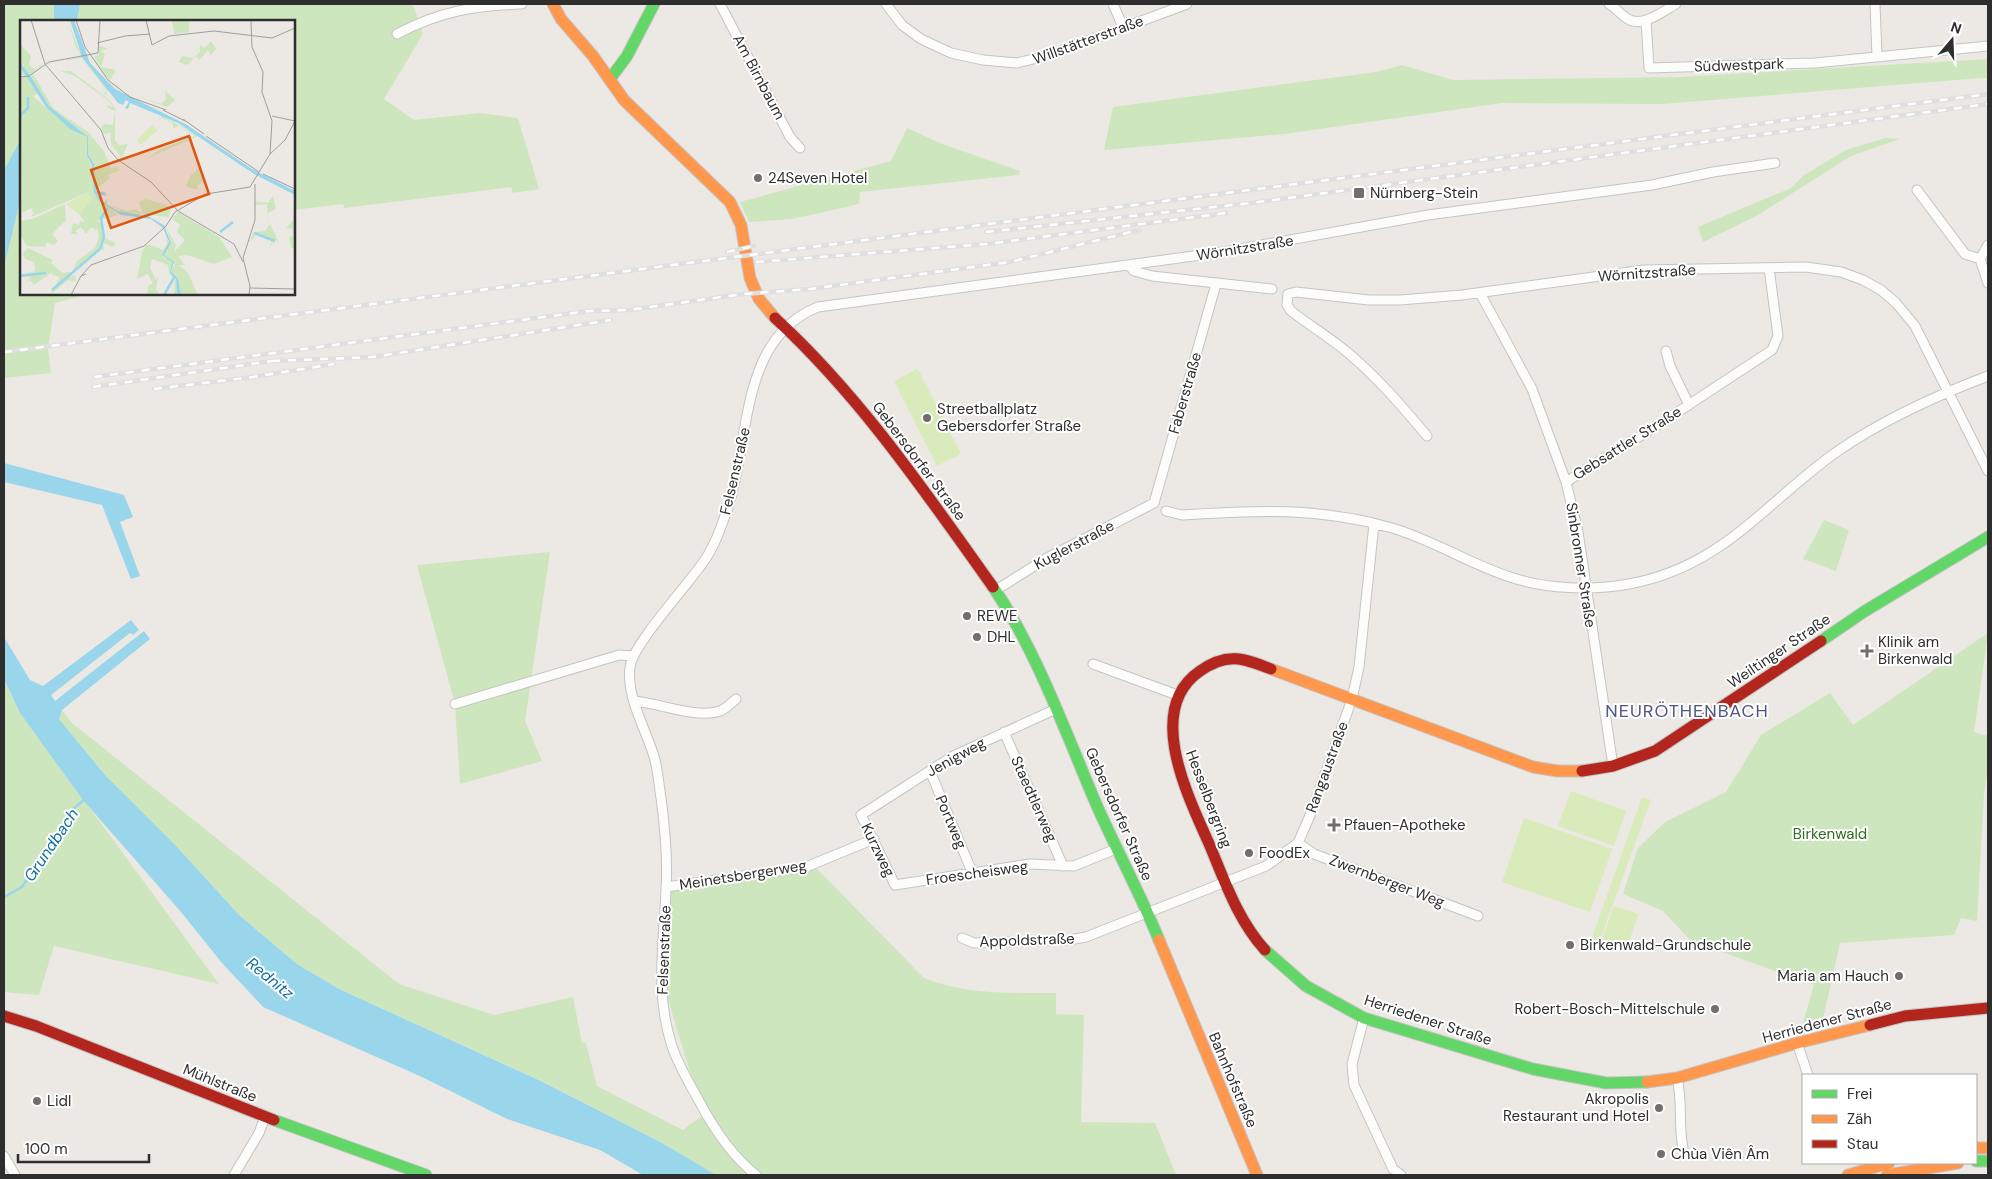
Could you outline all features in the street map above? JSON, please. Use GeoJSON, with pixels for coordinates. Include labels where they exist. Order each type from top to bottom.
{"type":"FeatureCollection","features":[{"type":"Feature","properties":{"kind":"street"},"geometry":{"type":"LineString","coordinates":[[398,34],[421,21],[460,9],[522,4]]}},
{"type":"Feature","properties":{"kind":"street","name":"Gebersdorfer Straße"},"geometry":{"type":"LineString","coordinates":[[553,4],[561,19],[634,110],[730,202],[741,225],[749,271],[756,293],[772,315],[809,349],[847,391],[996,590],[1019,631],[1056,709],[1116,849],[1147,912],[1181,996]]}},
{"type":"Feature","properties":{"kind":"street"},"geometry":{"type":"LineString","coordinates":[[610,79],[624,62],[654,4]]}},
{"type":"Feature","properties":{"kind":"street","name":"Am Birnbaum"},"geometry":{"type":"LineString","coordinates":[[720,4],[790,136],[800,148]]}},
{"type":"Feature","properties":{"kind":"street","name":"Willstätterstraße"},"geometry":{"type":"LineString","coordinates":[[886,4],[902,25],[920,39],[951,53],[983,60],[1017,63],[1029,62],[1187,4]]}},
{"type":"Feature","properties":{"kind":"street"},"geometry":{"type":"LineString","coordinates":[[1113,4],[1123,27]]}},
{"type":"Feature","properties":{"kind":"street"},"geometry":{"type":"LineString","coordinates":[[1613,5],[1632,20],[1646,20],[1676,4]]}},
{"type":"Feature","properties":{"kind":"street"},"geometry":{"type":"LineString","coordinates":[[1874,4],[1877,57]]}},
{"type":"Feature","properties":{"kind":"street","name":"Südwestpark"},"geometry":{"type":"LineString","coordinates":[[1646,20],[1649,68],[1815,63],[1988,46]]}},
{"type":"Feature","properties":{"kind":"street","name":"Wörnitzstraße"},"geometry":{"type":"LineString","coordinates":[[786,328],[802,314],[818,306],[1223,252],[1428,215],[1652,185],[1713,172],[1775,163]]}},
{"type":"Feature","properties":{"kind":"street"},"geometry":{"type":"LineString","coordinates":[[1917,190],[1965,254],[1980,259]]}},
{"type":"Feature","properties":{"kind":"street"},"geometry":{"type":"LineString","coordinates":[[1988,245],[1980,259],[1988,283]]}},
{"type":"Feature","properties":{"kind":"street","name":"Wörnitzstraße"},"geometry":{"type":"LineString","coordinates":[[1129,265],[1134,271],[1152,276],[1272,289]]}},
{"type":"Feature","properties":{"kind":"street","name":"Wörnitzstraße"},"geometry":{"type":"LineString","coordinates":[[1427,436],[1392,395],[1346,351],[1291,311],[1287,305],[1288,294],[1296,292],[1369,300],[1400,300],[1480,292],[1644,270],[1806,267],[1841,272],[1863,280],[1881,290],[1896,303],[1915,326],[1988,471]]}},
{"type":"Feature","properties":{"kind":"street","name":"Gebsattler Straße"},"geometry":{"type":"LineString","coordinates":[[1566,482],[1689,405],[1772,350],[1778,336],[1769,268]]}},
{"type":"Feature","properties":{"kind":"street","name":"Faberstraße"},"geometry":{"type":"LineString","coordinates":[[1154,503],[1216,284]]}},
{"type":"Feature","properties":{"kind":"street","name":"Sinbronner Straße"},"geometry":{"type":"LineString","coordinates":[[1480,292],[1532,389],[1566,482],[1578,532],[1613,766]]}},
{"type":"Feature","properties":{"kind":"street","name":"Felsenstraße"},"geometry":{"type":"LineString","coordinates":[[756,1175],[746,1167],[708,1118],[682,1071],[670,1042],[660,972],[666,887],[665,842],[654,760],[634,701],[630,673],[633,656],[711,551],[727,511],[756,378],[768,348],[786,328]]}},
{"type":"Feature","properties":{"kind":"street","name":"Gebsattler Straße"},"geometry":{"type":"LineString","coordinates":[[1666,350],[1670,366],[1689,405]]}},
{"type":"Feature","properties":{"kind":"street"},"geometry":{"type":"LineString","coordinates":[[1166,511],[1182,515],[1292,510],[1332,514],[1374,524],[1425,540],[1512,578],[1543,585],[1585,588],[1628,584],[1675,570],[1696,560],[1739,534],[1833,455],[1858,438],[1949,391],[1988,376]]}},
{"type":"Feature","properties":{"kind":"street","name":"Kuglerstraße"},"geometry":{"type":"LineString","coordinates":[[996,590],[1047,558],[1154,503]]}},
{"type":"Feature","properties":{"kind":"street","name":"Rangaustraße"},"geometry":{"type":"LineString","coordinates":[[1298,843],[1311,813],[1352,699],[1359,667],[1374,524]]}},
{"type":"Feature","properties":{"kind":"street","name":"Weiltinger Straße"},"geometry":{"type":"LineString","coordinates":[[1352,699],[1533,767],[1558,771],[1587,771],[1613,766],[1655,751],[1865,611],[1988,537]]}},
{"type":"Feature","properties":{"kind":"street"},"geometry":{"type":"LineString","coordinates":[[455,704],[619,655],[633,656]]}},
{"type":"Feature","properties":{"kind":"street","name":"Hesselbergring"},"geometry":{"type":"LineString","coordinates":[[1225,882],[1188,793],[1174,751],[1174,716],[1184,686],[1195,673],[1207,664],[1226,658],[1242,658],[1352,699]]}},
{"type":"Feature","properties":{"kind":"street"},"geometry":{"type":"LineString","coordinates":[[1093,664],[1180,696]]}},
{"type":"Feature","properties":{"kind":"street"},"geometry":{"type":"LineString","coordinates":[[634,701],[657,703],[700,713],[720,711],[736,699]]}},
{"type":"Feature","properties":{"kind":"street","name":"Jenigweg"},"geometry":{"type":"LineString","coordinates":[[861,815],[952,756],[1056,709]]}},
{"type":"Feature","properties":{"kind":"street","name":"Staedtlerweg"},"geometry":{"type":"LineString","coordinates":[[1004,732],[1063,866]]}},
{"type":"Feature","properties":{"kind":"street","name":"Portweg"},"geometry":{"type":"LineString","coordinates":[[930,771],[972,872]]}},
{"type":"Feature","properties":{"kind":"street","name":"Kurzweg"},"geometry":{"type":"LineString","coordinates":[[861,815],[895,885]]}},
{"type":"Feature","properties":{"kind":"street","name":"Meinetsbergerweg"},"geometry":{"type":"LineString","coordinates":[[666,887],[806,867],[874,839]]}},
{"type":"Feature","properties":{"kind":"street"},"geometry":{"type":"LineString","coordinates":[[1147,912],[1266,866],[1298,843]]}},
{"type":"Feature","properties":{"kind":"street","name":"Zwernberger Weg"},"geometry":{"type":"LineString","coordinates":[[1298,843],[1314,854],[1478,916]]}},
{"type":"Feature","properties":{"kind":"street","name":"Froescheisweg"},"geometry":{"type":"LineString","coordinates":[[895,885],[1030,864],[1074,866],[1116,849]]}},
{"type":"Feature","properties":{"kind":"street","name":"Herriedener Straße"},"geometry":{"type":"LineString","coordinates":[[1225,882],[1244,921],[1256,940],[1276,961],[1325,998],[1364,1018],[1525,1066],[1579,1079],[1628,1084],[1677,1078],[1797,1043],[1905,1016],[1988,1008]]}},
{"type":"Feature","properties":{"kind":"street","name":"Appoldstraße"},"geometry":{"type":"LineString","coordinates":[[962,938],[974,943],[1068,940],[1086,937],[1147,912]]}},
{"type":"Feature","properties":{"kind":"street","name":"Bahnhofstraße"},"geometry":{"type":"LineString","coordinates":[[1181,996],[1257,1175]]}},
{"type":"Feature","properties":{"kind":"street","name":"Mühlstraße"},"geometry":{"type":"LineString","coordinates":[[4,1016],[36,1026],[265,1117],[426,1175]]}},
{"type":"Feature","properties":{"kind":"street"},"geometry":{"type":"LineString","coordinates":[[1364,1018],[1352,1064],[1354,1085],[1393,1169],[1400,1175]]}},
{"type":"Feature","properties":{"kind":"street"},"geometry":{"type":"LineString","coordinates":[[1797,1043],[1808,1074]]}},
{"type":"Feature","properties":{"kind":"street"},"geometry":{"type":"LineString","coordinates":[[1677,1078],[1680,1088],[1682,1148]]}},
{"type":"Feature","properties":{"kind":"street"},"geometry":{"type":"LineString","coordinates":[[234,1175],[259,1133],[265,1117]]}},
{"type":"Feature","properties":{"kind":"street"},"geometry":{"type":"LineString","coordinates":[[4,1156],[15,1175]]}},
{"type":"Feature","properties":{"kind":"street"},"geometry":{"type":"LineString","coordinates":[[1848,1175],[1886,1164]]}},
{"type":"Feature","properties":{"kind":"street"},"geometry":{"type":"LineString","coordinates":[[1887,1175],[1952,1164]]}},
{"type":"Feature","properties":{"kind":"green space"},"geometry":{"type":"Polygon","coordinates":[[[4,4],[54,4],[54,20],[20,20],[20,162],[4,197],[4,4]]]}},
{"type":"Feature","properties":{"kind":"green space"},"geometry":{"type":"Polygon","coordinates":[[[80,4],[413,4],[423,34],[384,99],[414,120],[480,113],[518,118],[539,189],[513,193],[511,187],[344,208],[343,204],[295,210],[295,20],[77,20],[80,4]]]}},
{"type":"Feature","properties":{"kind":"green space"},"geometry":{"type":"Polygon","coordinates":[[[1988,59],[1988,78],[1663,104],[1502,103],[1284,134],[1104,150],[1113,107],[1376,72],[1402,65],[1453,80],[1680,77],[1988,59]]]}},
{"type":"Feature","properties":{"kind":"green space"},"geometry":{"type":"Polygon","coordinates":[[[907,128],[942,144],[1020,171],[1019,175],[860,192],[859,204],[792,219],[749,222],[740,202],[891,161],[907,128]]]}},
{"type":"Feature","properties":{"kind":"green space"},"geometry":{"type":"Polygon","coordinates":[[[1885,138],[1900,139],[1851,156],[1758,215],[1703,242],[1698,227],[1791,188],[1804,175],[1846,150],[1885,138]]]}},
{"type":"Feature","properties":{"kind":"green space"},"geometry":{"type":"Polygon","coordinates":[[[20,201],[20,295],[84,295],[55,303],[48,349],[51,373],[4,378],[4,268],[20,201]]]}},
{"type":"Feature","properties":{"kind":"green space","name":"Streetballplatz Gebersdorfer Straße"},"geometry":{"type":"Polygon","coordinates":[[[918,369],[961,454],[937,466],[894,381],[918,369]]]}},
{"type":"Feature","properties":{"kind":"green space"},"geometry":{"type":"Polygon","coordinates":[[[1824,520],[1849,530],[1836,571],[1803,559],[1824,520]]]}},
{"type":"Feature","properties":{"kind":"green space"},"geometry":{"type":"Polygon","coordinates":[[[550,552],[525,721],[542,761],[460,784],[455,704],[417,565],[550,552]]]}},
{"type":"Feature","properties":{"kind":"green space","name":"Birkenwald"},"geometry":{"type":"Polygon","coordinates":[[[1988,633],[1974,732],[1988,736],[1988,768],[1984,794],[1977,921],[1961,918],[1954,935],[1840,943],[1821,1028],[1800,1033],[1814,985],[1691,941],[1663,911],[1623,894],[1638,848],[1665,822],[1726,792],[1761,735],[1830,693],[1853,725],[1988,633]]]}},
{"type":"Feature","properties":{"kind":"green space"},"geometry":{"type":"Polygon","coordinates":[[[4,679],[20,713],[219,984],[54,946],[39,995],[4,992],[4,679]]]}},
{"type":"Feature","properties":{"kind":"green space"},"geometry":{"type":"Polygon","coordinates":[[[62,710],[72,723],[399,984],[494,1015],[573,997],[582,1043],[586,1043],[597,1086],[683,1130],[703,1115],[664,986],[670,889],[817,869],[924,978],[956,988],[989,992],[1056,993],[1056,1014],[1084,1015],[1081,1122],[1155,1123],[1176,1175],[716,1175],[664,1144],[542,1081],[339,989],[297,964],[239,915],[105,775],[59,719],[62,710]]]}},
{"type":"Feature","properties":{"kind":"green space"},"geometry":{"type":"Polygon","coordinates":[[[1571,791],[1626,811],[1614,846],[1558,826],[1571,791]]]}},
{"type":"Feature","properties":{"kind":"green space"},"geometry":{"type":"Polygon","coordinates":[[[1642,797],[1651,800],[1597,948],[1589,946],[1642,797]]]}},
{"type":"Feature","properties":{"kind":"green space"},"geometry":{"type":"Polygon","coordinates":[[[1524,818],[1612,849],[1590,912],[1502,882],[1524,818]]]}},
{"type":"Feature","properties":{"kind":"green space"},"geometry":{"type":"Polygon","coordinates":[[[1614,906],[1639,914],[1626,949],[1602,940],[1614,906]]]}},
{"type":"Feature","properties":{"kind":"water"},"geometry":{"type":"Polygon","coordinates":[[[54,4],[80,4],[77,20],[54,20],[54,4]]]}},
{"type":"Feature","properties":{"kind":"water"},"geometry":{"type":"Polygon","coordinates":[[[20,141],[20,201],[4,268],[4,170],[20,141]]]}},
{"type":"Feature","properties":{"kind":"water"},"geometry":{"type":"Polygon","coordinates":[[[4,463],[124,495],[133,517],[120,522],[140,576],[131,579],[102,505],[4,482],[4,463]]]}},
{"type":"Feature","properties":{"kind":"water","name":"Rednitz"},"geometry":{"type":"Polygon","coordinates":[[[131,620],[139,630],[133,635],[130,633],[51,695],[55,701],[144,631],[150,639],[62,710],[59,719],[105,775],[176,846],[239,915],[297,964],[339,989],[541,1081],[664,1144],[716,1175],[643,1175],[600,1150],[507,1119],[422,1077],[263,1007],[222,963],[181,912],[83,800],[20,713],[4,679],[4,637],[30,680],[43,686],[131,620]]]}},
{"type":"Feature","properties":{"kind":"waterway","name":"Grundbach"},"geometry":{"type":"LineString","coordinates":[[4,897],[22,887],[73,809],[86,798]]}},
{"type":"Feature","properties":{"kind":"railway"},"geometry":{"type":"LineString","coordinates":[[4,352],[1988,94]]}},
{"type":"Feature","properties":{"kind":"railway"},"geometry":{"type":"LineString","coordinates":[[986,232],[1251,203],[1988,104]]}},
{"type":"Feature","properties":{"kind":"railway"},"geometry":{"type":"LineString","coordinates":[[756,262],[987,244],[1226,213]]}},
{"type":"Feature","properties":{"kind":"railway"},"geometry":{"type":"LineString","coordinates":[[94,377],[589,311],[629,310],[743,294],[810,289],[1010,262],[1139,230]]}},
{"type":"Feature","properties":{"kind":"railway"},"geometry":{"type":"LineString","coordinates":[[727,252],[754,246]]}},
{"type":"Feature","properties":{"kind":"railway"},"geometry":{"type":"LineString","coordinates":[[272,361],[373,357],[611,320]]}},
{"type":"Feature","properties":{"kind":"railway"},"geometry":{"type":"LineString","coordinates":[[93,387],[272,361]]}},
{"type":"Feature","properties":{"kind":"railway"},"geometry":{"type":"LineString","coordinates":[[154,389],[253,377],[334,364]]}},
{"type":"Feature","properties":{"kind":"traffic: fast"},"geometry":{"type":"LineString","coordinates":[[610,79],[627,56],[654,4]]}},
{"type":"Feature","properties":{"kind":"traffic: fast"},"geometry":{"type":"LineString","coordinates":[[1821,641],[1865,611],[1988,537]]}},
{"type":"Feature","properties":{"kind":"traffic: fast"},"geometry":{"type":"LineString","coordinates":[[993,587],[1009,611],[1037,665],[1097,806],[1145,906],[1159,940]]}},
{"type":"Feature","properties":{"kind":"traffic: fast"},"geometry":{"type":"LineString","coordinates":[[1265,950],[1306,986],[1364,1018],[1533,1069],[1606,1083],[1647,1082]]}},
{"type":"Feature","properties":{"kind":"traffic: fast"},"geometry":{"type":"LineString","coordinates":[[274,1120],[426,1175]]}},
{"type":"Feature","properties":{"kind":"traffic: fast"},"geometry":{"type":"LineString","coordinates":[[1977,1161],[1988,1161]]}},
{"type":"Feature","properties":{"kind":"traffic: slow"},"geometry":{"type":"LineString","coordinates":[[553,4],[561,19],[593,56],[624,100],[730,202],[741,225],[750,278],[759,299],[775,318]]}},
{"type":"Feature","properties":{"kind":"traffic: slow"},"geometry":{"type":"LineString","coordinates":[[1271,669],[1533,767],[1558,771],[1582,771]]}},
{"type":"Feature","properties":{"kind":"traffic: slow"},"geometry":{"type":"LineString","coordinates":[[1159,940],[1257,1175]]}},
{"type":"Feature","properties":{"kind":"traffic: slow"},"geometry":{"type":"LineString","coordinates":[[1647,1082],[1677,1078],[1797,1043],[1870,1025]]}},
{"type":"Feature","properties":{"kind":"traffic: slow"},"geometry":{"type":"LineString","coordinates":[[1977,1148],[1988,1148]]}},
{"type":"Feature","properties":{"kind":"traffic: slow"},"geometry":{"type":"LineString","coordinates":[[1848,1175],[1886,1164]]}},
{"type":"Feature","properties":{"kind":"traffic: slow"},"geometry":{"type":"LineString","coordinates":[[1887,1175],[1952,1164]]}},
{"type":"Feature","properties":{"kind":"traffic: jam"},"geometry":{"type":"LineString","coordinates":[[775,318],[836,380],[891,446],[993,587]]}},
{"type":"Feature","properties":{"kind":"traffic: jam"},"geometry":{"type":"LineString","coordinates":[[1582,771],[1613,766],[1655,751],[1821,641]]}},
{"type":"Feature","properties":{"kind":"traffic: jam"},"geometry":{"type":"LineString","coordinates":[[1265,950],[1247,926],[1233,900],[1192,805],[1176,756],[1173,731],[1175,708],[1183,688],[1200,671],[1227,659],[1252,662],[1271,669]]}},
{"type":"Feature","properties":{"kind":"traffic: jam"},"geometry":{"type":"LineString","coordinates":[[1870,1025],[1905,1016],[1988,1008]]}},
{"type":"Feature","properties":{"kind":"traffic: jam"},"geometry":{"type":"LineString","coordinates":[[4,1016],[36,1026],[274,1120]]}},
{"type":"Feature","properties":{"kind":"place","name":"24Seven Hotel"},"geometry":{"type":"Point","coordinates":[758,178]}},
{"type":"Feature","properties":{"kind":"place","name":"Nürnberg-Stein"},"geometry":{"type":"Point","coordinates":[1359,193]}},
{"type":"Feature","properties":{"kind":"place","name":"Streetballplatz Gebersdorfer Straße"},"geometry":{"type":"Point","coordinates":[927,418]}},
{"type":"Feature","properties":{"kind":"place","name":"REWE"},"geometry":{"type":"Point","coordinates":[967,616]}},
{"type":"Feature","properties":{"kind":"place","name":"DHL"},"geometry":{"type":"Point","coordinates":[977,637]}},
{"type":"Feature","properties":{"kind":"place","name":"Klinik am Birkenwald"},"geometry":{"type":"Point","coordinates":[1867,651]}},
{"type":"Feature","properties":{"kind":"place","name":"Pfauen-Apotheke"},"geometry":{"type":"Point","coordinates":[1334,825]}},
{"type":"Feature","properties":{"kind":"place","name":"FoodEx"},"geometry":{"type":"Point","coordinates":[1249,853]}},
{"type":"Feature","properties":{"kind":"place","name":"Birkenwald-Grundschule"},"geometry":{"type":"Point","coordinates":[1570,945]}},
{"type":"Feature","properties":{"kind":"place","name":"Maria am Hauch"},"geometry":{"type":"Point","coordinates":[1899,976]}},
{"type":"Feature","properties":{"kind":"place","name":"Robert-Bosch-Mittelschule"},"geometry":{"type":"Point","coordinates":[1715,1009]}},
{"type":"Feature","properties":{"kind":"place","name":"Lidl"},"geometry":{"type":"Point","coordinates":[37,1101]}},
{"type":"Feature","properties":{"kind":"place","name":"Akropolis Restaurant und Hotel"},"geometry":{"type":"Point","coordinates":[1659,1108]}},
{"type":"Feature","properties":{"kind":"place","name":"Chùa Viên Âm"},"geometry":{"type":"Point","coordinates":[1661,1154]}},
{"type":"Feature","properties":{"kind":"district","name":"NEURÖTHENBACH"},"geometry":{"type":"Point","coordinates":[1687,711]}}]}
